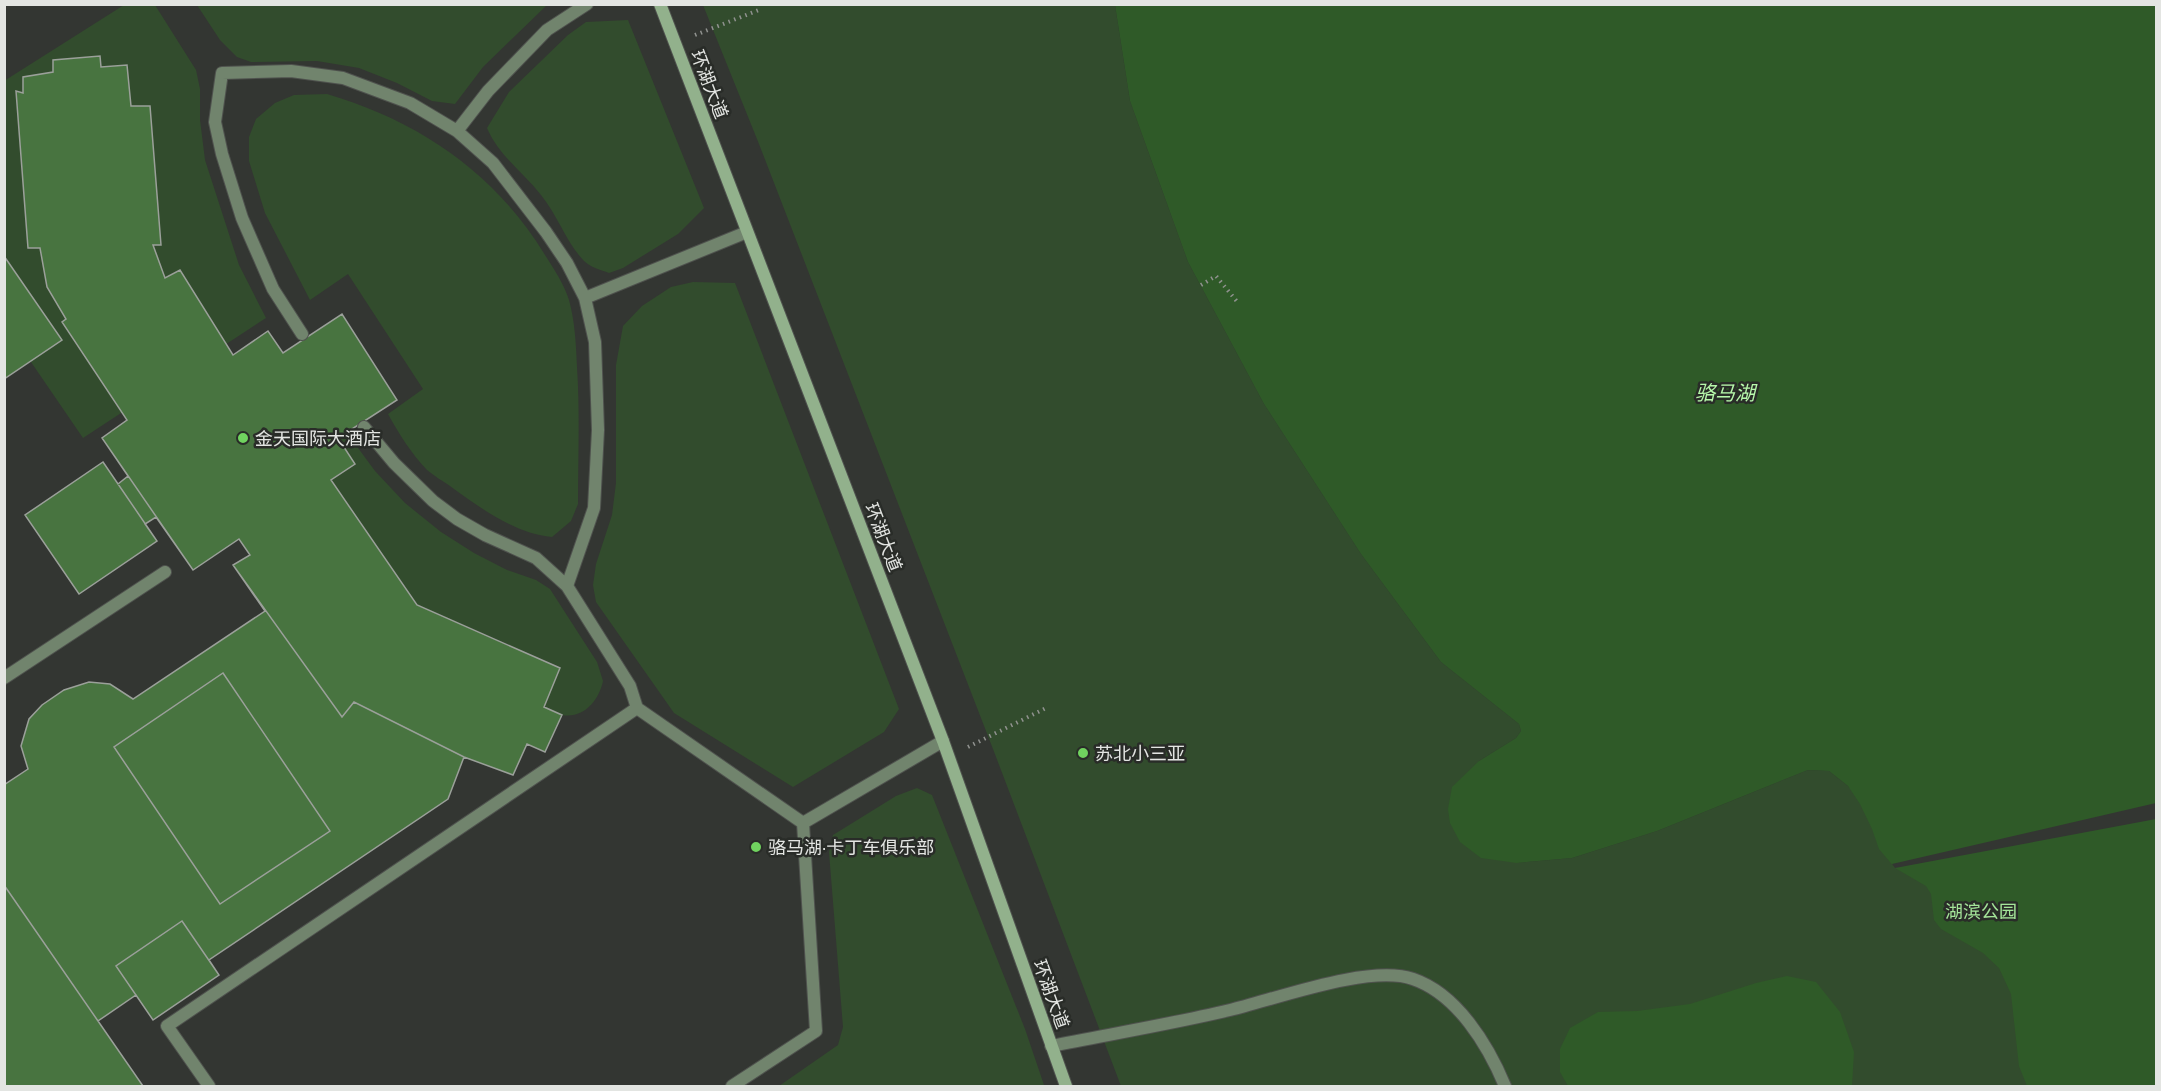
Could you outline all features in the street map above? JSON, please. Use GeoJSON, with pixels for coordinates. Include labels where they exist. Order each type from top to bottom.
{"type":"FeatureCollection","features":[{"type":"Feature","properties":{"kind":"street","name":"环湖大道"},"geometry":{"type":"LineString","coordinates":[[660,4],[943,741],[1066,1086]]}},
{"type":"Feature","properties":{"kind":"lane"},"geometry":{"type":"LineString","coordinates":[[457,131],[488,91],[547,30],[587,4]]}},
{"type":"Feature","properties":{"kind":"lane"},"geometry":{"type":"LineString","coordinates":[[302,334],[273,289],[242,218],[222,154],[215,122],[222,73],[291,71],[343,78],[411,104],[457,131],[493,163],[523,200],[567,263],[585,298],[595,342],[598,430],[594,508],[567,586]]}},
{"type":"Feature","properties":{"kind":"lane"},"geometry":{"type":"LineString","coordinates":[[585,298],[747,232]]}},
{"type":"Feature","properties":{"kind":"lane"},"geometry":{"type":"LineString","coordinates":[[364,427],[394,463],[433,501],[457,519],[485,535],[536,558],[567,586],[630,686],[637,708],[803,823]]}},
{"type":"Feature","properties":{"kind":"lane"},"geometry":{"type":"LineString","coordinates":[[4,678],[165,572]]}},
{"type":"Feature","properties":{"kind":"lane"},"geometry":{"type":"LineString","coordinates":[[209,1086],[167,1026],[637,708]]}},
{"type":"Feature","properties":{"kind":"lane"},"geometry":{"type":"LineString","coordinates":[[803,823],[943,741]]}},
{"type":"Feature","properties":{"kind":"lane"},"geometry":{"type":"LineString","coordinates":[[733,1086],[816,1030],[803,823]]}},
{"type":"Feature","properties":{"kind":"lane"},"geometry":{"type":"LineString","coordinates":[[1052,1046],[1229,1011],[1351,978],[1401,977],[1411,978],[1435,989],[1452,1004],[1488,1052],[1505,1086]]}},
{"type":"Feature","properties":{"kind":"path"},"geometry":{"type":"LineString","coordinates":[[674,43],[759,10]]}},
{"type":"Feature","properties":{"kind":"path"},"geometry":{"type":"LineString","coordinates":[[1201,285],[1216,276],[1239,303]]}},
{"type":"Feature","properties":{"kind":"path"},"geometry":{"type":"LineString","coordinates":[[949,757],[1048,707]]}},
{"type":"Feature","properties":{"kind":"shaded area"},"geometry":{"type":"Polygon","coordinates":[[[124,5],[155,5],[196,70],[200,89],[200,120],[205,160],[239,265],[266,318],[83,438],[5,324],[4,81],[124,5]]]}},
{"type":"Feature","properties":{"kind":"shaded area"},"geometry":{"type":"Polygon","coordinates":[[[197,5],[547,5],[483,67],[455,104],[432,101],[397,83],[359,68],[317,61],[251,62],[237,57],[220,40],[197,5]]]}},
{"type":"Feature","properties":{"kind":"shaded area"},"geometry":{"type":"Polygon","coordinates":[[[703,5],[1115,5],[1130,101],[1188,262],[1264,404],[1361,554],[1441,662],[1519,724],[1521,731],[1516,738],[1479,761],[1517,863],[1572,858],[1657,831],[1808,770],[1829,771],[1848,786],[2156,1086],[1121,1086],[993,749],[703,5]]]}},
{"type":"Feature","properties":{"kind":"shaded area"},"geometry":{"type":"Polygon","coordinates":[[[628,20],[704,208],[678,234],[623,268],[609,273],[589,265],[578,254],[547,203],[498,147],[487,128],[509,92],[568,35],[586,22],[628,20]]]}},
{"type":"Feature","properties":{"kind":"shaded area"},"geometry":{"type":"Polygon","coordinates":[[[327,94],[393,119],[452,154],[503,199],[525,226],[562,282],[571,308],[576,341],[578,504],[571,521],[552,537],[525,531],[498,518],[421,464],[388,414],[423,389],[348,274],[310,300],[265,213],[249,161],[249,137],[256,119],[275,103],[294,95],[327,94]]]}},
{"type":"Feature","properties":{"kind":"shaded area"},"geometry":{"type":"Polygon","coordinates":[[[693,282],[735,283],[899,709],[884,732],[793,787],[674,713],[596,602],[593,585],[596,564],[612,515],[616,483],[616,365],[623,326],[642,306],[671,287],[693,282]]]}},
{"type":"Feature","properties":{"kind":"shaded area"},"geometry":{"type":"Polygon","coordinates":[[[347,433],[375,471],[405,503],[441,532],[474,553],[507,570],[536,580],[550,589],[597,662],[603,681],[598,695],[589,707],[570,715],[560,714],[544,707],[560,667],[417,605],[331,480],[355,464],[338,438],[347,433]]]}},
{"type":"Feature","properties":{"kind":"shaded area"},"geometry":{"type":"Polygon","coordinates":[[[917,788],[932,795],[1025,1029],[1044,1085],[779,1086],[838,1045],[843,1027],[829,852],[833,835],[896,796],[917,788]]]}},
{"type":"Feature","properties":{"kind":"water","name":"骆马湖"},"geometry":{"type":"Polygon","coordinates":[[[1115,5],[2156,5],[2156,1086],[2027,1086],[2019,1066],[2011,994],[1999,968],[1983,953],[1941,929],[1934,920],[1931,894],[1926,886],[1895,868],[1879,849],[1860,804],[1848,786],[1829,771],[1808,770],[1657,831],[1572,858],[1517,863],[1481,858],[1460,842],[1450,823],[1448,809],[1452,787],[1479,761],[1516,738],[1521,731],[1519,724],[1441,662],[1361,554],[1264,404],[1188,262],[1130,101],[1115,5]]]}},
{"type":"Feature","properties":{"kind":"water"},"geometry":{"type":"Polygon","coordinates":[[[1787,976],[1816,982],[1840,1012],[1854,1052],[1852,1086],[1568,1086],[1560,1072],[1560,1049],[1570,1028],[1598,1012],[1637,1011],[1690,1004],[1756,983],[1787,976]]]}},
{"type":"Feature","properties":{"kind":"pier"},"geometry":{"type":"Polygon","coordinates":[[[2156,803],[2156,819],[1895,868],[1892,864],[2156,803]]]}},
{"type":"Feature","properties":{"kind":"building"},"geometry":{"type":"Polygon","coordinates":[[[100,56],[101,67],[127,65],[131,106],[150,106],[161,245],[153,245],[165,278],[180,270],[233,355],[268,331],[283,353],[342,314],[397,400],[338,438],[355,464],[331,480],[417,605],[560,668],[544,707],[562,715],[545,752],[527,744],[513,775],[464,757],[448,799],[209,960],[219,975],[153,1020],[136,995],[98,1021],[143,1086],[4,1086],[4,785],[28,769],[21,746],[29,719],[42,705],[64,690],[89,682],[110,684],[133,699],[265,611],[233,565],[250,555],[239,539],[193,570],[156,517],[145,524],[157,541],[79,594],[25,515],[103,462],[118,484],[128,476],[102,438],[127,420],[62,322],[66,319],[47,287],[40,248],[28,248],[16,91],[23,93],[23,77],[53,72],[53,60],[100,56]]]}},
{"type":"Feature","properties":{"kind":"building"},"geometry":{"type":"Polygon","coordinates":[[[100,56],[101,67],[127,65],[131,106],[150,106],[161,245],[153,245],[165,278],[180,270],[233,355],[268,331],[283,353],[342,314],[397,400],[338,438],[355,464],[331,480],[417,605],[560,668],[544,707],[562,715],[545,752],[527,744],[513,775],[464,757],[354,702],[342,717],[233,565],[250,555],[239,539],[193,570],[102,438],[127,420],[62,322],[66,319],[47,287],[40,248],[28,248],[16,91],[23,93],[23,77],[53,72],[53,60],[100,56]]]}},
{"type":"Feature","properties":{"kind":"building"},"geometry":{"type":"Polygon","coordinates":[[[4,256],[62,340],[4,379],[4,256]]]}},
{"type":"Feature","properties":{"kind":"building"},"geometry":{"type":"Polygon","coordinates":[[[103,462],[157,541],[79,594],[25,515],[103,462]]]}},
{"type":"Feature","properties":{"kind":"building"},"geometry":{"type":"Polygon","coordinates":[[[223,673],[330,831],[220,904],[114,747],[223,673]]]}},
{"type":"Feature","properties":{"kind":"building"},"geometry":{"type":"Polygon","coordinates":[[[4,885],[98,1021],[143,1086],[4,1086],[4,885]]]}},
{"type":"Feature","properties":{"kind":"building"},"geometry":{"type":"Polygon","coordinates":[[[182,921],[219,975],[153,1020],[116,966],[182,921]]]}},
{"type":"Feature","properties":{"kind":"place","name":"金天国际大酒店"},"geometry":{"type":"Point","coordinates":[243,438]}},
{"type":"Feature","properties":{"kind":"place","name":"苏北小三亚"},"geometry":{"type":"Point","coordinates":[1083,753]}},
{"type":"Feature","properties":{"kind":"place","name":"骆马湖·卡丁车俱乐部"},"geometry":{"type":"Point","coordinates":[756,847]}},
{"type":"Feature","properties":{"kind":"park label","name":"湖滨公园"},"geometry":{"type":"Point","coordinates":[1981,911]}}]}
